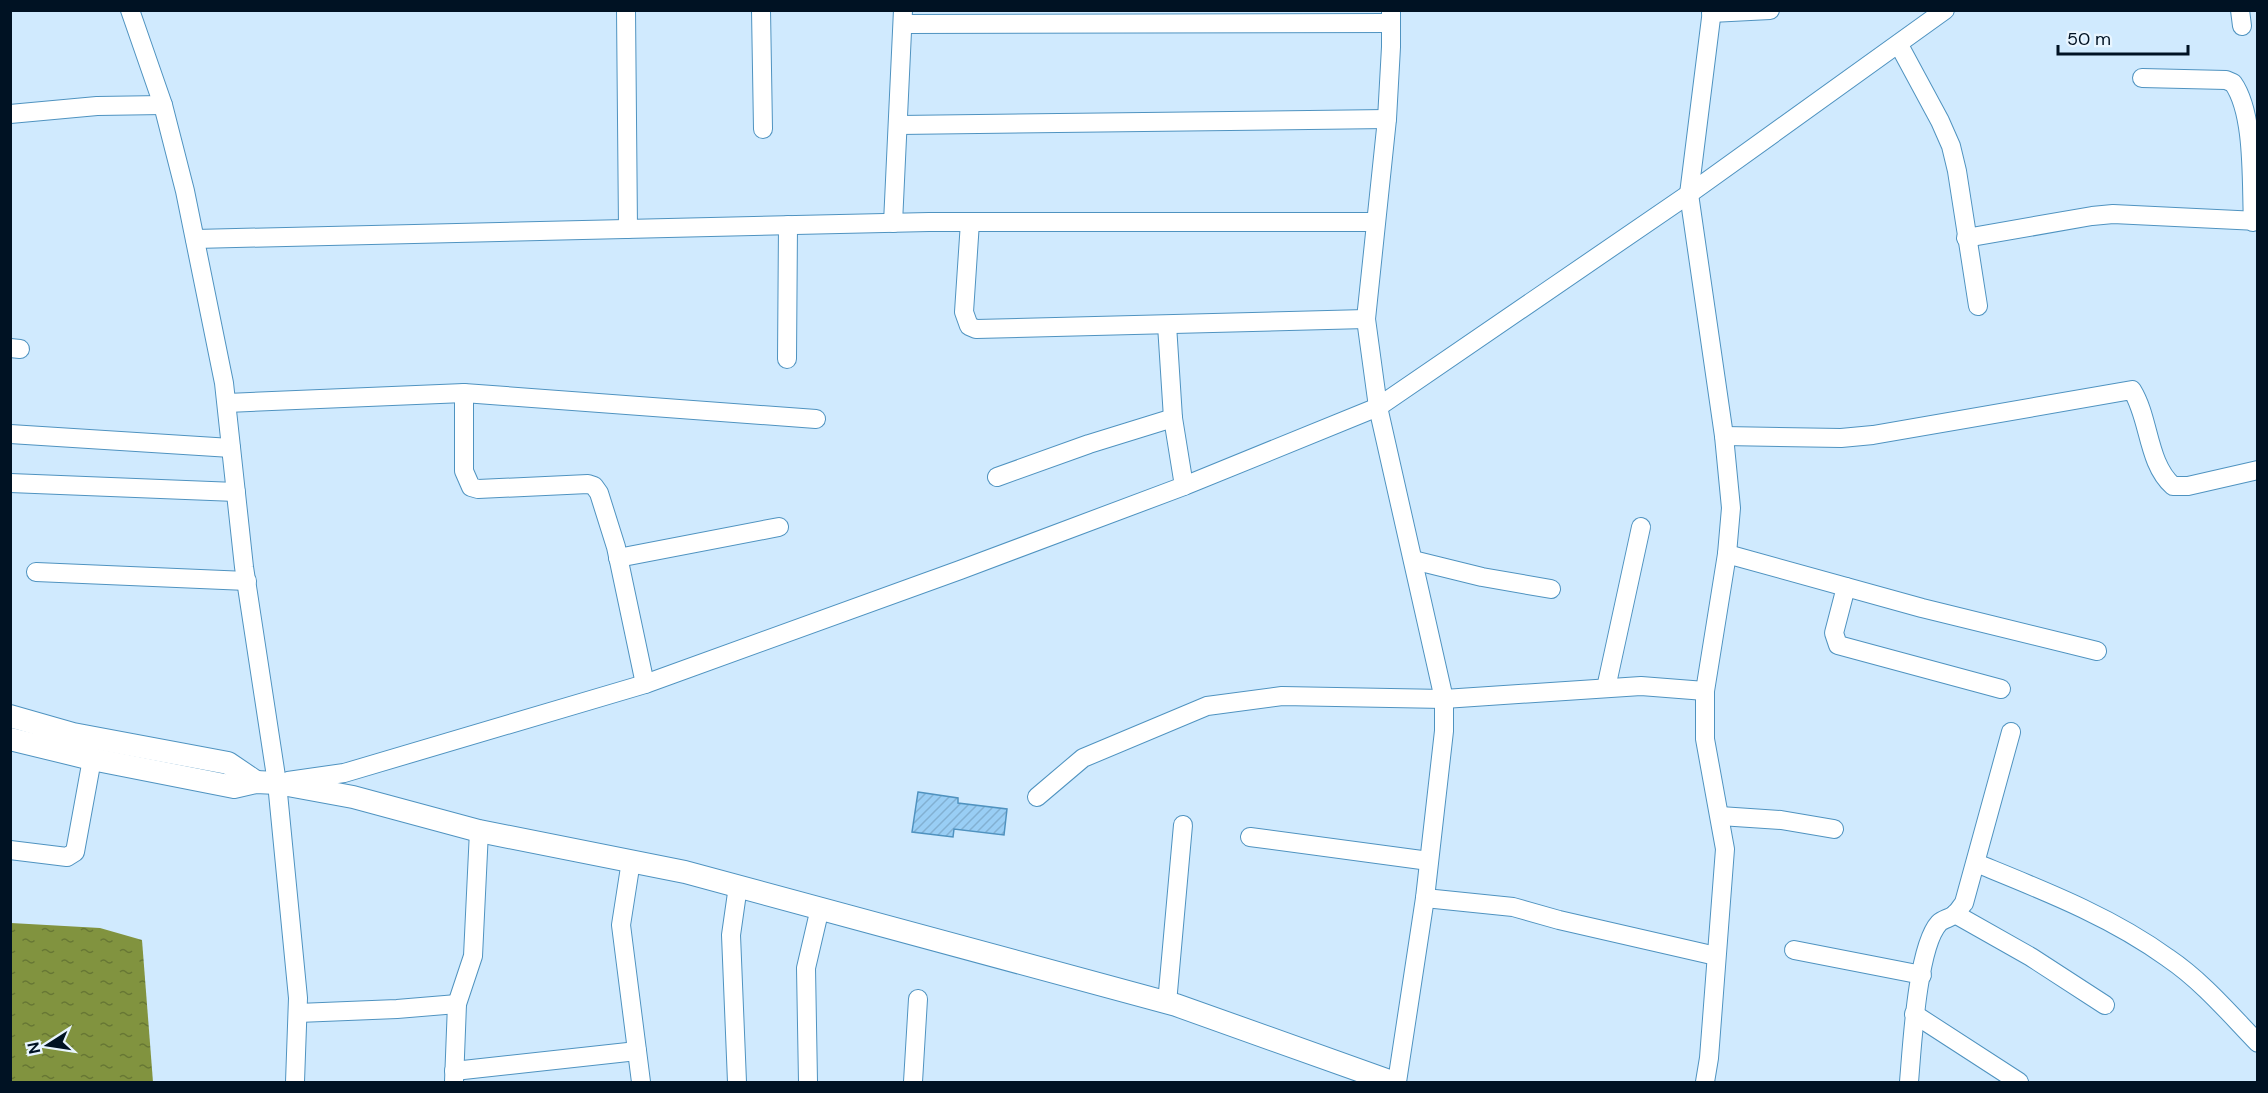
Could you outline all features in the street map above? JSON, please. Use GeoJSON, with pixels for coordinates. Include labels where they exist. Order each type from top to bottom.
{"type":"FeatureCollection","features":[{"type":"Feature","properties":{"kind":"street"},"geometry":{"type":"LineString","coordinates":[[130,10],[163,105],[185,191],[224,383],[247,581],[266,782],[298,998],[295,1083]]}},
{"type":"Feature","properties":{"kind":"street"},"geometry":{"type":"LineString","coordinates":[[626,10],[628,229]]}},
{"type":"Feature","properties":{"kind":"street"},"geometry":{"type":"LineString","coordinates":[[761,10],[763,129]]}},
{"type":"Feature","properties":{"kind":"street"},"geometry":{"type":"LineString","coordinates":[[1704,1083],[1709,1058],[1725,849],[1705,739],[1705,691],[1727,554],[1731,508],[1724,436],[1689,194],[1712,12],[1770,10]]}},
{"type":"Feature","properties":{"kind":"street"},"geometry":{"type":"LineString","coordinates":[[10,739],[92,759],[234,787],[344,773],[645,684],[1184,486],[1378,407],[1689,194],[1945,10]]}},
{"type":"Feature","properties":{"kind":"street"},"geometry":{"type":"LineString","coordinates":[[893,223],[903,17],[1391,17],[1388,119],[1366,319],[1378,407],[1444,699],[1443,730],[1425,898],[1397,1083]]}},
{"type":"Feature","properties":{"kind":"street"},"geometry":{"type":"LineString","coordinates":[[1899,45],[1951,146],[1978,306]]}},
{"type":"Feature","properties":{"kind":"street"},"geometry":{"type":"LineString","coordinates":[[1966,238],[2114,214],[2255,221],[2247,121],[2243,101],[2233,83],[2226,80],[2142,78]]}},
{"type":"Feature","properties":{"kind":"street"},"geometry":{"type":"LineString","coordinates":[[10,114],[98,106],[163,105]]}},
{"type":"Feature","properties":{"kind":"street"},"geometry":{"type":"LineString","coordinates":[[898,125],[1388,119]]}},
{"type":"Feature","properties":{"kind":"street"},"geometry":{"type":"LineString","coordinates":[[970,222],[964,312],[969,326],[976,328],[1366,319]]}},
{"type":"Feature","properties":{"kind":"street"},"geometry":{"type":"LineString","coordinates":[[195,239],[893,223],[1375,222]]}},
{"type":"Feature","properties":{"kind":"street"},"geometry":{"type":"LineString","coordinates":[[787,359],[788,225]]}},
{"type":"Feature","properties":{"kind":"street"},"geometry":{"type":"LineString","coordinates":[[1167,325],[1173,418],[1184,486]]}},
{"type":"Feature","properties":{"kind":"street"},"geometry":{"type":"LineString","coordinates":[[1724,436],[1841,438],[1873,435],[2132,390],[2138,400],[2163,478],[2173,486],[2188,486],[2258,470]]}},
{"type":"Feature","properties":{"kind":"street"},"geometry":{"type":"LineString","coordinates":[[226,403],[464,393],[816,419]]}},
{"type":"Feature","properties":{"kind":"street"},"geometry":{"type":"LineString","coordinates":[[464,393],[464,471],[466,481],[471,486],[478,489],[576,484],[594,486],[603,505],[618,558],[645,684]]}},
{"type":"Feature","properties":{"kind":"street"},"geometry":{"type":"LineString","coordinates":[[997,477],[1089,444],[1173,418]]}},
{"type":"Feature","properties":{"kind":"street"},"geometry":{"type":"LineString","coordinates":[[10,434],[231,448]]}},
{"type":"Feature","properties":{"kind":"street"},"geometry":{"type":"LineString","coordinates":[[10,483],[236,492]]}},
{"type":"Feature","properties":{"kind":"street"},"geometry":{"type":"LineString","coordinates":[[618,558],[779,527]]}},
{"type":"Feature","properties":{"kind":"street"},"geometry":{"type":"LineString","coordinates":[[1606,688],[1641,527]]}},
{"type":"Feature","properties":{"kind":"street"},"geometry":{"type":"LineString","coordinates":[[1727,554],[1922,608],[2097,651]]}},
{"type":"Feature","properties":{"kind":"street"},"geometry":{"type":"LineString","coordinates":[[1413,560],[1482,577],[1551,589]]}},
{"type":"Feature","properties":{"kind":"street"},"geometry":{"type":"LineString","coordinates":[[36,572],[247,581]]}},
{"type":"Feature","properties":{"kind":"street"},"geometry":{"type":"LineString","coordinates":[[1846,587],[1834,633],[1838,645],[2001,689]]}},
{"type":"Feature","properties":{"kind":"street"},"geometry":{"type":"LineString","coordinates":[[1037,797],[1083,758],[1207,706],[1282,696],[1444,699],[1641,686],[1705,691]]}},
{"type":"Feature","properties":{"kind":"street"},"geometry":{"type":"LineString","coordinates":[[10,716],[74,734],[228,763],[266,782],[353,797],[479,831],[685,872],[738,886],[1167,1003],[1392,1083]]}},
{"type":"Feature","properties":{"kind":"street"},"geometry":{"type":"LineString","coordinates":[[1910,1083],[1914,1014],[1933,934],[1940,922],[1955,914],[1964,903],[2011,732]]}},
{"type":"Feature","properties":{"kind":"street"},"geometry":{"type":"LineString","coordinates":[[10,850],[67,857],[75,852],[92,759]]}},
{"type":"Feature","properties":{"kind":"street"},"geometry":{"type":"LineString","coordinates":[[1720,816],[1781,820],[1834,829]]}},
{"type":"Feature","properties":{"kind":"street"},"geometry":{"type":"LineString","coordinates":[[1167,1003],[1183,825]]}},
{"type":"Feature","properties":{"kind":"street"},"geometry":{"type":"LineString","coordinates":[[479,831],[473,956],[458,1004],[454,1077],[638,1051]]}},
{"type":"Feature","properties":{"kind":"street"},"geometry":{"type":"LineString","coordinates":[[1250,837],[1429,861]]}},
{"type":"Feature","properties":{"kind":"street"},"geometry":{"type":"LineString","coordinates":[[631,861],[621,925],[641,1083]]}},
{"type":"Feature","properties":{"kind":"street"},"geometry":{"type":"LineString","coordinates":[[1976,863],[2068,901],[2129,933],[2169,958],[2202,986],[2258,1043]]}},
{"type":"Feature","properties":{"kind":"street"},"geometry":{"type":"LineString","coordinates":[[737,1083],[731,935],[738,886]]}},
{"type":"Feature","properties":{"kind":"street"},"geometry":{"type":"LineString","coordinates":[[1425,898],[1513,907],[1559,920],[1716,956]]}},
{"type":"Feature","properties":{"kind":"street"},"geometry":{"type":"LineString","coordinates":[[808,1083],[806,968],[820,908]]}},
{"type":"Feature","properties":{"kind":"street"},"geometry":{"type":"LineString","coordinates":[[1955,914],[2031,957],[2105,1005]]}},
{"type":"Feature","properties":{"kind":"street"},"geometry":{"type":"LineString","coordinates":[[1794,950],[1922,975]]}},
{"type":"Feature","properties":{"kind":"street"},"geometry":{"type":"LineString","coordinates":[[913,1083],[918,999]]}},
{"type":"Feature","properties":{"kind":"street"},"geometry":{"type":"LineString","coordinates":[[298,1013],[397,1010],[458,1004]]}},
{"type":"Feature","properties":{"kind":"street"},"geometry":{"type":"LineString","coordinates":[[1914,1014],[2019,1083]]}},
{"type":"Feature","properties":{"kind":"water"},"geometry":{"type":"Polygon","coordinates":[[[11,923],[100,928],[142,940],[153,1082],[11,1082],[11,923]]]}},
{"type":"Feature","properties":{"kind":"building"},"geometry":{"type":"Polygon","coordinates":[[[918,792],[958,798],[958,803],[1007,809],[1004,835],[954,829],[953,837],[912,832],[918,792]]]}}]}
